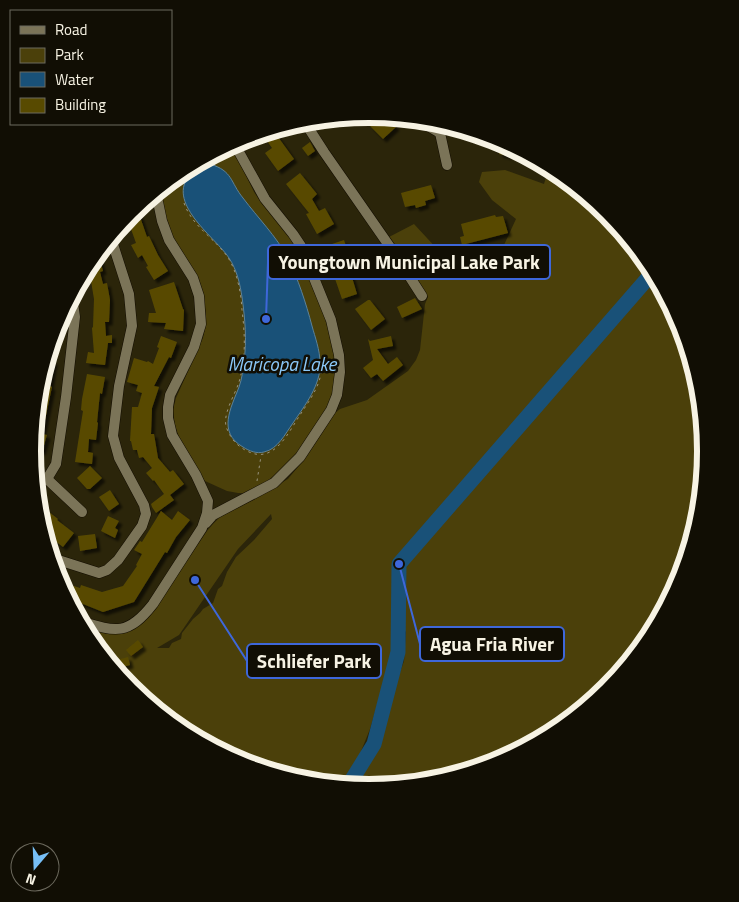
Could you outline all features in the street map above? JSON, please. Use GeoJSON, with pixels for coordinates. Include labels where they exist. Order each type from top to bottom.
{"type":"FeatureCollection","features":[{"type":"Feature","properties":{"kind":"street"},"geometry":{"type":"LineString","coordinates":[[309,128],[422,296]]}},
{"type":"Feature","properties":{"kind":"street"},"geometry":{"type":"LineString","coordinates":[[433,129],[440,133],[447,165]]}},
{"type":"Feature","properties":{"kind":"street"},"geometry":{"type":"LineString","coordinates":[[91,625],[108,630],[121,629],[141,618],[153,604],[202,528],[213,515],[274,482],[300,457],[331,410],[337,395],[340,355],[331,320],[301,246],[265,199],[238,151]]}},
{"type":"Feature","properties":{"kind":"street"},"geometry":{"type":"LineString","coordinates":[[158,200],[162,221],[169,240],[193,278],[199,296],[201,324],[194,347],[170,395],[168,418],[172,435],[196,475],[208,501],[208,513],[202,528]]}},
{"type":"Feature","properties":{"kind":"street"},"geometry":{"type":"LineString","coordinates":[[60,561],[99,573],[107,570],[118,560],[142,526],[146,514],[144,505],[119,458],[113,436],[119,386],[132,326],[129,294],[114,246]]}},
{"type":"Feature","properties":{"kind":"street"},"geometry":{"type":"LineString","coordinates":[[43,481],[47,479],[56,464],[76,317],[74,308]]}},
{"type":"Feature","properties":{"kind":"street"},"geometry":{"type":"LineString","coordinates":[[47,479],[82,512]]}},
{"type":"Feature","properties":{"kind":"path"},"geometry":{"type":"LineString","coordinates":[[184,203],[194,222],[227,257],[236,276],[242,309],[245,341],[244,357],[239,384],[225,422],[236,444],[249,452],[261,454],[278,447],[318,385],[321,378],[322,363]]}},
{"type":"Feature","properties":{"kind":"path"},"geometry":{"type":"LineString","coordinates":[[257,482],[261,454]]}},
{"type":"Feature","properties":{"kind":"green space"},"geometry":{"type":"Polygon","coordinates":[[[235,152],[254,192],[290,237],[298,251],[311,279],[327,325],[335,357],[335,385],[329,405],[300,449],[280,472],[264,483],[243,493],[227,491],[205,481],[180,440],[175,425],[173,410],[176,398],[203,338],[206,314],[198,279],[173,239],[162,197],[187,178],[235,152]]]}},
{"type":"Feature","properties":{"kind":"green space"},"geometry":{"type":"Polygon","coordinates":[[[505,170],[544,184],[547,175],[586,204],[630,251],[654,287],[673,325],[687,366],[695,408],[698,451],[695,494],[687,536],[673,577],[664,596],[630,651],[586,698],[534,735],[475,762],[434,773],[391,779],[362,779],[404,661],[406,631],[396,640],[370,729],[350,779],[305,773],[285,768],[264,762],[224,745],[187,724],[153,698],[109,651],[96,631],[118,634],[141,624],[149,617],[207,531],[219,518],[288,479],[307,456],[335,413],[340,409],[367,400],[408,371],[420,350],[425,304],[428,297],[389,237],[414,224],[452,265],[472,277],[491,273],[516,219],[492,200],[479,182],[482,172],[505,170]],[[271,514],[238,549],[179,635],[157,648],[169,648],[172,643],[181,639],[182,633],[193,619],[203,609],[213,603],[218,589],[222,586],[227,572],[236,557],[272,519],[271,514]]]}},
{"type":"Feature","properties":{"kind":"water","name":"Maricopa Lake"},"geometry":{"type":"Polygon","coordinates":[[[210,164],[227,174],[288,258],[316,339],[320,371],[315,387],[281,440],[273,448],[261,453],[248,450],[235,441],[228,427],[230,411],[242,378],[245,353],[244,313],[238,277],[229,258],[189,210],[184,199],[183,188],[188,178],[210,164]]]}},
{"type":"Feature","properties":{"kind":"building"},"geometry":{"type":"Polygon","coordinates":[[[373,123],[391,123],[396,127],[383,139],[370,126],[373,123]]]}},
{"type":"Feature","properties":{"kind":"building"},"geometry":{"type":"Polygon","coordinates":[[[277,136],[294,159],[278,171],[265,153],[272,148],[266,139],[277,136]]]}},
{"type":"Feature","properties":{"kind":"building"},"geometry":{"type":"Polygon","coordinates":[[[310,142],[315,151],[308,156],[302,148],[310,142]]]}},
{"type":"Feature","properties":{"kind":"building"},"geometry":{"type":"Polygon","coordinates":[[[500,150],[509,154],[508,156],[499,154],[500,150]]]}},
{"type":"Feature","properties":{"kind":"building"},"geometry":{"type":"Polygon","coordinates":[[[300,173],[317,194],[312,199],[319,211],[325,208],[334,224],[317,234],[306,214],[309,213],[286,184],[300,173]]]}},
{"type":"Feature","properties":{"kind":"building"},"geometry":{"type":"Polygon","coordinates":[[[431,185],[435,198],[425,201],[426,205],[416,208],[415,205],[405,207],[401,193],[431,185]]]}},
{"type":"Feature","properties":{"kind":"building"},"geometry":{"type":"Polygon","coordinates":[[[495,215],[496,217],[503,216],[508,233],[462,245],[460,237],[464,236],[461,224],[495,215]]]}},
{"type":"Feature","properties":{"kind":"building"},"geometry":{"type":"Polygon","coordinates":[[[140,216],[147,237],[149,236],[168,271],[154,280],[146,267],[148,266],[142,255],[138,258],[131,245],[136,243],[130,227],[140,216]]]}},
{"type":"Feature","properties":{"kind":"building"},"geometry":{"type":"Polygon","coordinates":[[[344,240],[348,252],[352,250],[356,261],[348,264],[357,294],[342,299],[323,247],[344,240]]]}},
{"type":"Feature","properties":{"kind":"building"},"geometry":{"type":"Polygon","coordinates":[[[101,263],[103,271],[100,272],[103,284],[107,283],[110,300],[109,322],[105,322],[106,336],[112,335],[112,343],[108,343],[105,365],[86,363],[88,352],[94,353],[92,328],[94,299],[91,279],[101,263]]]}},
{"type":"Feature","properties":{"kind":"building"},"geometry":{"type":"Polygon","coordinates":[[[174,282],[184,310],[183,331],[164,329],[166,323],[148,322],[149,313],[156,313],[149,290],[174,282]]]}},
{"type":"Feature","properties":{"kind":"building"},"geometry":{"type":"Polygon","coordinates":[[[415,298],[422,309],[402,318],[397,307],[415,298]]]}},
{"type":"Feature","properties":{"kind":"building"},"geometry":{"type":"Polygon","coordinates":[[[368,300],[385,319],[371,330],[355,309],[368,300]]]}},
{"type":"Feature","properties":{"kind":"building"},"geometry":{"type":"Polygon","coordinates":[[[161,336],[177,342],[171,358],[169,357],[154,386],[159,387],[152,408],[151,434],[154,434],[158,458],[170,472],[173,470],[184,484],[170,495],[174,500],[156,513],[151,504],[164,494],[154,480],[146,473],[152,468],[143,457],[139,458],[137,450],[133,450],[130,441],[132,407],[138,407],[142,393],[136,391],[138,385],[127,382],[134,358],[153,364],[161,336]]]}},
{"type":"Feature","properties":{"kind":"building"},"geometry":{"type":"Polygon","coordinates":[[[391,336],[393,346],[377,349],[388,364],[397,357],[403,365],[383,381],[377,374],[371,378],[363,368],[373,360],[368,339],[370,341],[391,336]]]}},
{"type":"Feature","properties":{"kind":"building"},"geometry":{"type":"Polygon","coordinates":[[[54,361],[50,386],[52,387],[42,434],[47,435],[41,451],[42,430],[44,408],[54,361]]]}},
{"type":"Feature","properties":{"kind":"building"},"geometry":{"type":"Polygon","coordinates":[[[87,374],[105,377],[102,394],[100,393],[96,440],[89,439],[88,452],[93,453],[92,464],[75,462],[83,411],[81,410],[82,399],[87,374]]]}},
{"type":"Feature","properties":{"kind":"building"},"geometry":{"type":"Polygon","coordinates":[[[90,466],[102,478],[90,489],[87,489],[77,478],[90,466]]]}},
{"type":"Feature","properties":{"kind":"building"},"geometry":{"type":"Polygon","coordinates":[[[110,490],[119,504],[109,511],[99,497],[110,490]]]}},
{"type":"Feature","properties":{"kind":"building"},"geometry":{"type":"Polygon","coordinates":[[[47,510],[74,533],[63,547],[53,539],[52,535],[54,532],[51,530],[47,510]]]}},
{"type":"Feature","properties":{"kind":"building"},"geometry":{"type":"Polygon","coordinates":[[[161,511],[172,520],[178,511],[190,520],[176,537],[167,553],[165,552],[134,602],[103,612],[78,602],[70,585],[80,588],[81,585],[102,592],[123,586],[137,566],[142,554],[134,550],[140,541],[142,542],[161,511]]]}},
{"type":"Feature","properties":{"kind":"building"},"geometry":{"type":"Polygon","coordinates":[[[108,516],[119,521],[115,528],[118,530],[115,538],[101,531],[108,516]]]}},
{"type":"Feature","properties":{"kind":"building"},"geometry":{"type":"Polygon","coordinates":[[[95,534],[97,548],[80,551],[78,536],[95,534]]]}},
{"type":"Feature","properties":{"kind":"building"},"geometry":{"type":"Polygon","coordinates":[[[138,640],[143,647],[131,656],[126,650],[138,640]]]}},
{"type":"Feature","properties":{"kind":"building"},"geometry":{"type":"Polygon","coordinates":[[[128,657],[130,665],[123,667],[117,660],[128,657]]]}},
{"type":"Feature","properties":{"kind":"waterway"},"geometry":{"type":"LineString","coordinates":[[352,779],[374,744],[398,652],[399,564],[648,278]]}},
{"type":"Feature","properties":{"kind":"place","name":"Youngtown Municipal Lake Park"},"geometry":{"type":"Point","coordinates":[266,319]}},
{"type":"Feature","properties":{"kind":"place","name":"Agua Fria River"},"geometry":{"type":"Point","coordinates":[399,564]}},
{"type":"Feature","properties":{"kind":"place","name":"Schliefer Park"},"geometry":{"type":"Point","coordinates":[195,580]}}]}
